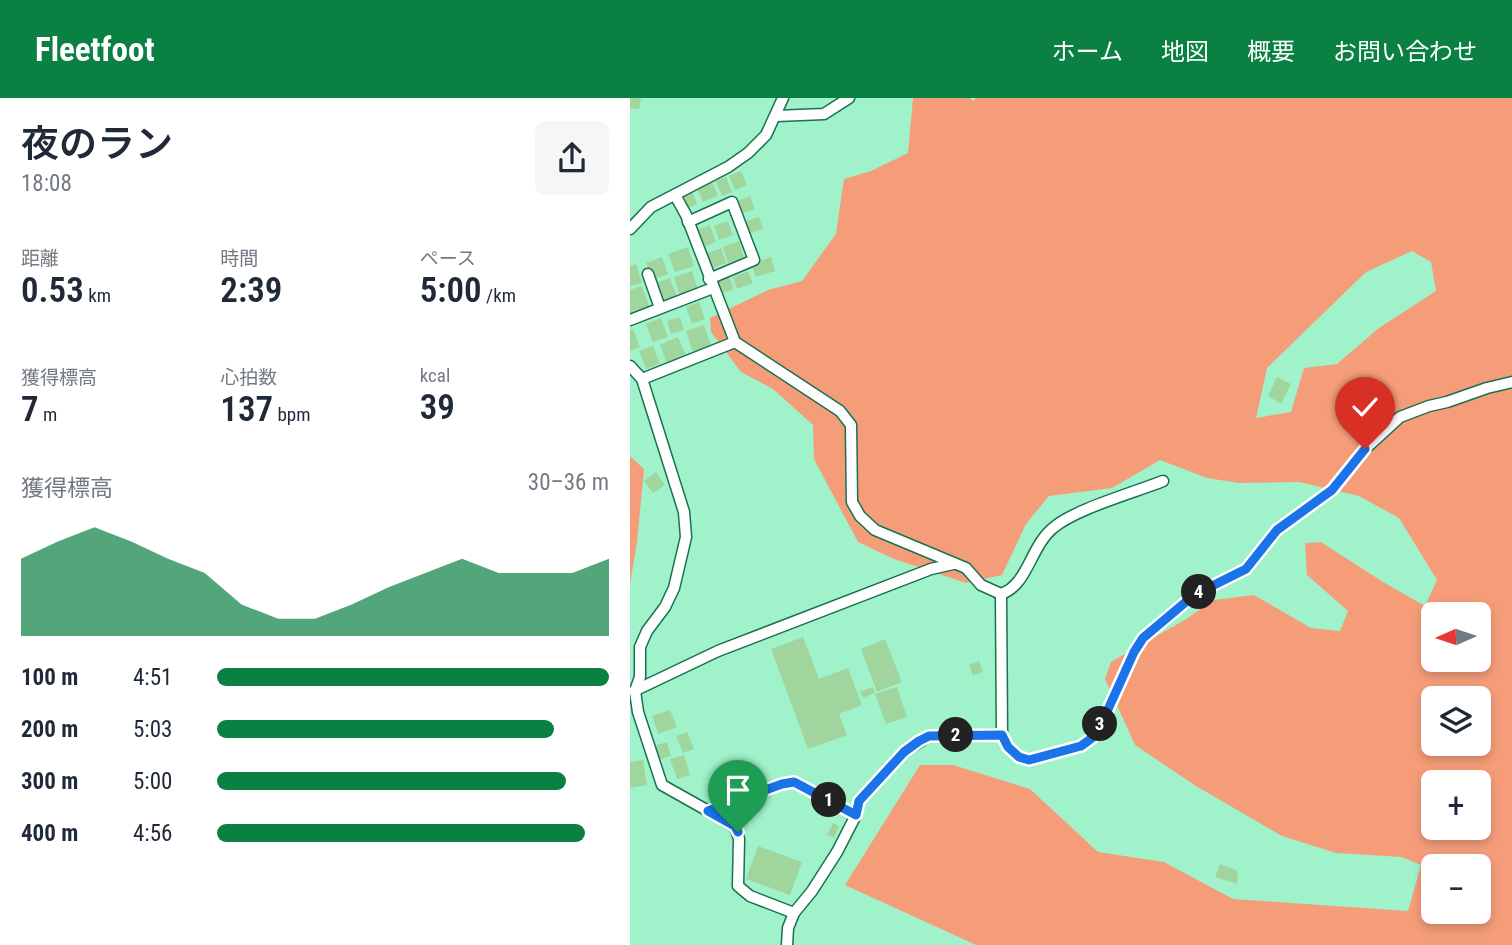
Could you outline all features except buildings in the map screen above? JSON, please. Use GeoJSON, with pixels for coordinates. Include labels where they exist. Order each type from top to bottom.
{"type":"FeatureCollection","features":[{"type":"Feature","properties":{"kind":"street"},"geometry":{"type":"LineString","coordinates":[[630,229],[651,207],[748,153],[766,135],[783,98]]}},
{"type":"Feature","properties":{"kind":"street"},"geometry":{"type":"LineString","coordinates":[[776,116],[824,114],[849,98]]}},
{"type":"Feature","properties":{"kind":"street"},"geometry":{"type":"LineString","coordinates":[[675,195],[735,342],[840,411],[851,425],[852,502],[860,516],[875,530],[967,568],[981,585],[1000,594],[1013,590],[1035,548],[1051,529],[1070,517],[1163,481]]}},
{"type":"Feature","properties":{"kind":"street"},"geometry":{"type":"LineString","coordinates":[[630,320],[711,284],[754,260],[732,202],[688,222]]}},
{"type":"Feature","properties":{"kind":"street"},"geometry":{"type":"LineString","coordinates":[[648,274],[660,308]]}},
{"type":"Feature","properties":{"kind":"street"},"geometry":{"type":"LineString","coordinates":[[642,379],[735,342]]}},
{"type":"Feature","properties":{"kind":"street"},"geometry":{"type":"LineString","coordinates":[[630,366],[642,379],[684,512],[686,537],[674,588],[640,647],[640,677],[632,692],[662,785],[735,826],[738,832],[738,886],[750,896],[777,904],[794,913]]}},
{"type":"Feature","properties":{"kind":"street"},"geometry":{"type":"LineString","coordinates":[[1000,594],[1002,735],[1008,747],[1019,757],[1029,760],[1081,746],[1092,738],[1105,716],[1143,638],[1194,595],[1246,569],[1277,530],[1332,490],[1365,449],[1400,417],[1512,382]]}},
{"type":"Feature","properties":{"kind":"street"},"geometry":{"type":"LineString","coordinates":[[632,692],[769,630],[931,569],[953,564]]}},
{"type":"Feature","properties":{"kind":"street"},"geometry":{"type":"LineString","coordinates":[[787,945],[788,929],[794,913],[837,852],[856,815],[859,801],[904,752],[929,736],[1002,735]]}},
{"type":"Feature","properties":{"kind":"street"},"geometry":{"type":"LineString","coordinates":[[708,811],[794,782],[856,815]]}},
{"type":"Feature","properties":{"kind":"shaded area"},"geometry":{"type":"Polygon","coordinates":[[[913,98],[969,98],[974,101],[976,98],[1512,98],[1512,945],[976,945],[845,885],[920,765],[953,765],[1030,789],[1098,852],[1164,862],[1233,899],[1408,911],[1421,865],[1402,857],[1336,853],[1282,836],[1196,786],[1135,745],[1105,679],[1111,662],[1214,600],[1254,595],[1311,628],[1340,631],[1348,611],[1307,575],[1305,543],[1321,542],[1421,604],[1421,672],[1491,672],[1491,602],[1427,602],[1437,580],[1399,518],[1359,496],[1299,482],[1239,483],[1207,478],[1160,460],[1112,488],[1049,496],[1026,524],[1002,575],[966,583],[894,559],[858,542],[814,459],[813,425],[773,389],[741,372],[711,332],[710,318],[768,290],[802,281],[836,234],[844,179],[871,171],[908,153],[913,98]],[[1412,251],[1366,272],[1267,368],[1256,418],[1291,412],[1304,368],[1337,364],[1379,328],[1436,291],[1431,262],[1412,251]]]}},
{"type":"Feature","properties":{"kind":"shaded area"},"geometry":{"type":"Polygon","coordinates":[[[630,456],[644,469],[630,584],[630,456]]]}},
{"type":"Feature","properties":{"kind":"route"},"geometry":{"type":"LineString","coordinates":[[738,832],[735,826],[708,811],[794,782],[856,815],[859,801],[904,752],[929,736],[1002,735],[1008,747],[1019,757],[1029,760],[1081,746],[1092,738],[1105,716],[1143,638],[1184,601],[1246,569],[1277,530],[1332,490],[1365,449]]}}]}
